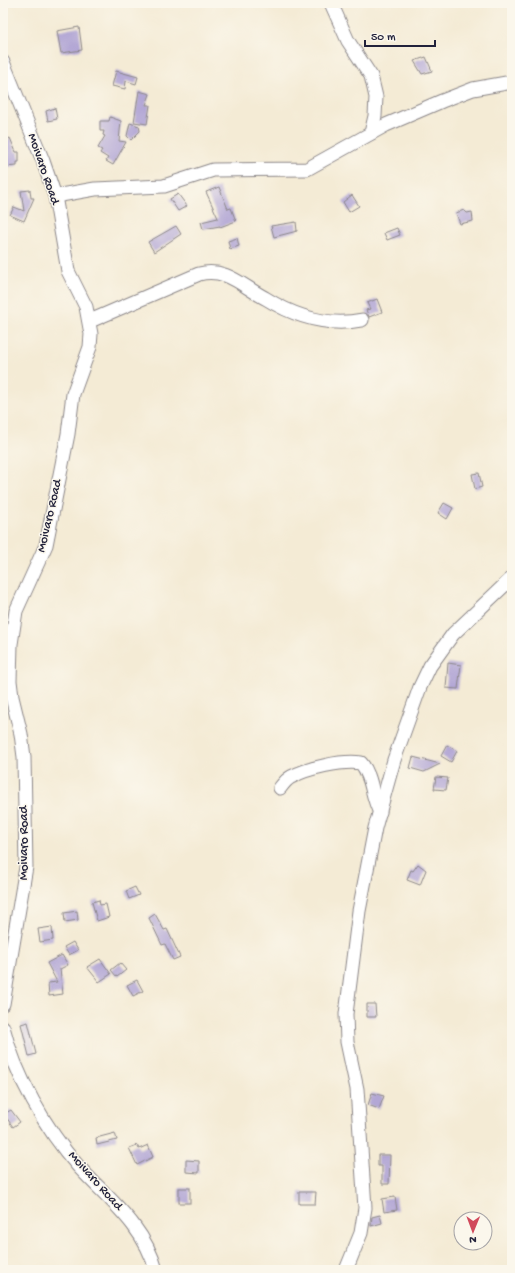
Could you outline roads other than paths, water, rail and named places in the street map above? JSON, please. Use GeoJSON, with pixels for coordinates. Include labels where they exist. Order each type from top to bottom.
{"type":"FeatureCollection","features":[{"type":"Feature","properties":{"kind":"street"},"geometry":{"type":"LineString","coordinates":[[331,3],[348,41],[371,76],[376,97],[375,116],[371,133]]}},
{"type":"Feature","properties":{"kind":"street","name":"Moivaro Road"},"geometry":{"type":"LineString","coordinates":[[3,62],[43,161],[55,196],[68,270],[85,304],[90,321],[90,346],[73,394],[68,434],[48,536],[42,555],[16,611],[11,644],[10,680],[12,697],[20,727],[24,757],[26,867],[3,1004]]}},
{"type":"Feature","properties":{"kind":"street"},"geometry":{"type":"LineString","coordinates":[[55,196],[89,190],[164,186],[213,170],[307,169],[371,133],[464,92],[512,82]]}},
{"type":"Feature","properties":{"kind":"street"},"geometry":{"type":"LineString","coordinates":[[90,321],[199,274],[214,272],[224,273],[266,299],[305,317],[342,324],[362,320]]}},
{"type":"Feature","properties":{"kind":"street"},"geometry":{"type":"LineString","coordinates":[[346,1270],[361,1233],[365,1208],[357,1090],[346,1042],[346,1014],[359,911],[380,812],[394,760],[420,687],[430,666],[453,634],[512,578]]}},
{"type":"Feature","properties":{"kind":"street"},"geometry":{"type":"LineString","coordinates":[[280,788],[290,777],[309,770],[341,763],[361,763],[366,770],[375,804],[380,812]]}},
{"type":"Feature","properties":{"kind":"street","name":"Moivaro Road"},"geometry":{"type":"LineString","coordinates":[[3,1028],[18,1071],[44,1119],[77,1165],[128,1218],[140,1233],[151,1254],[156,1270]]}}]}
